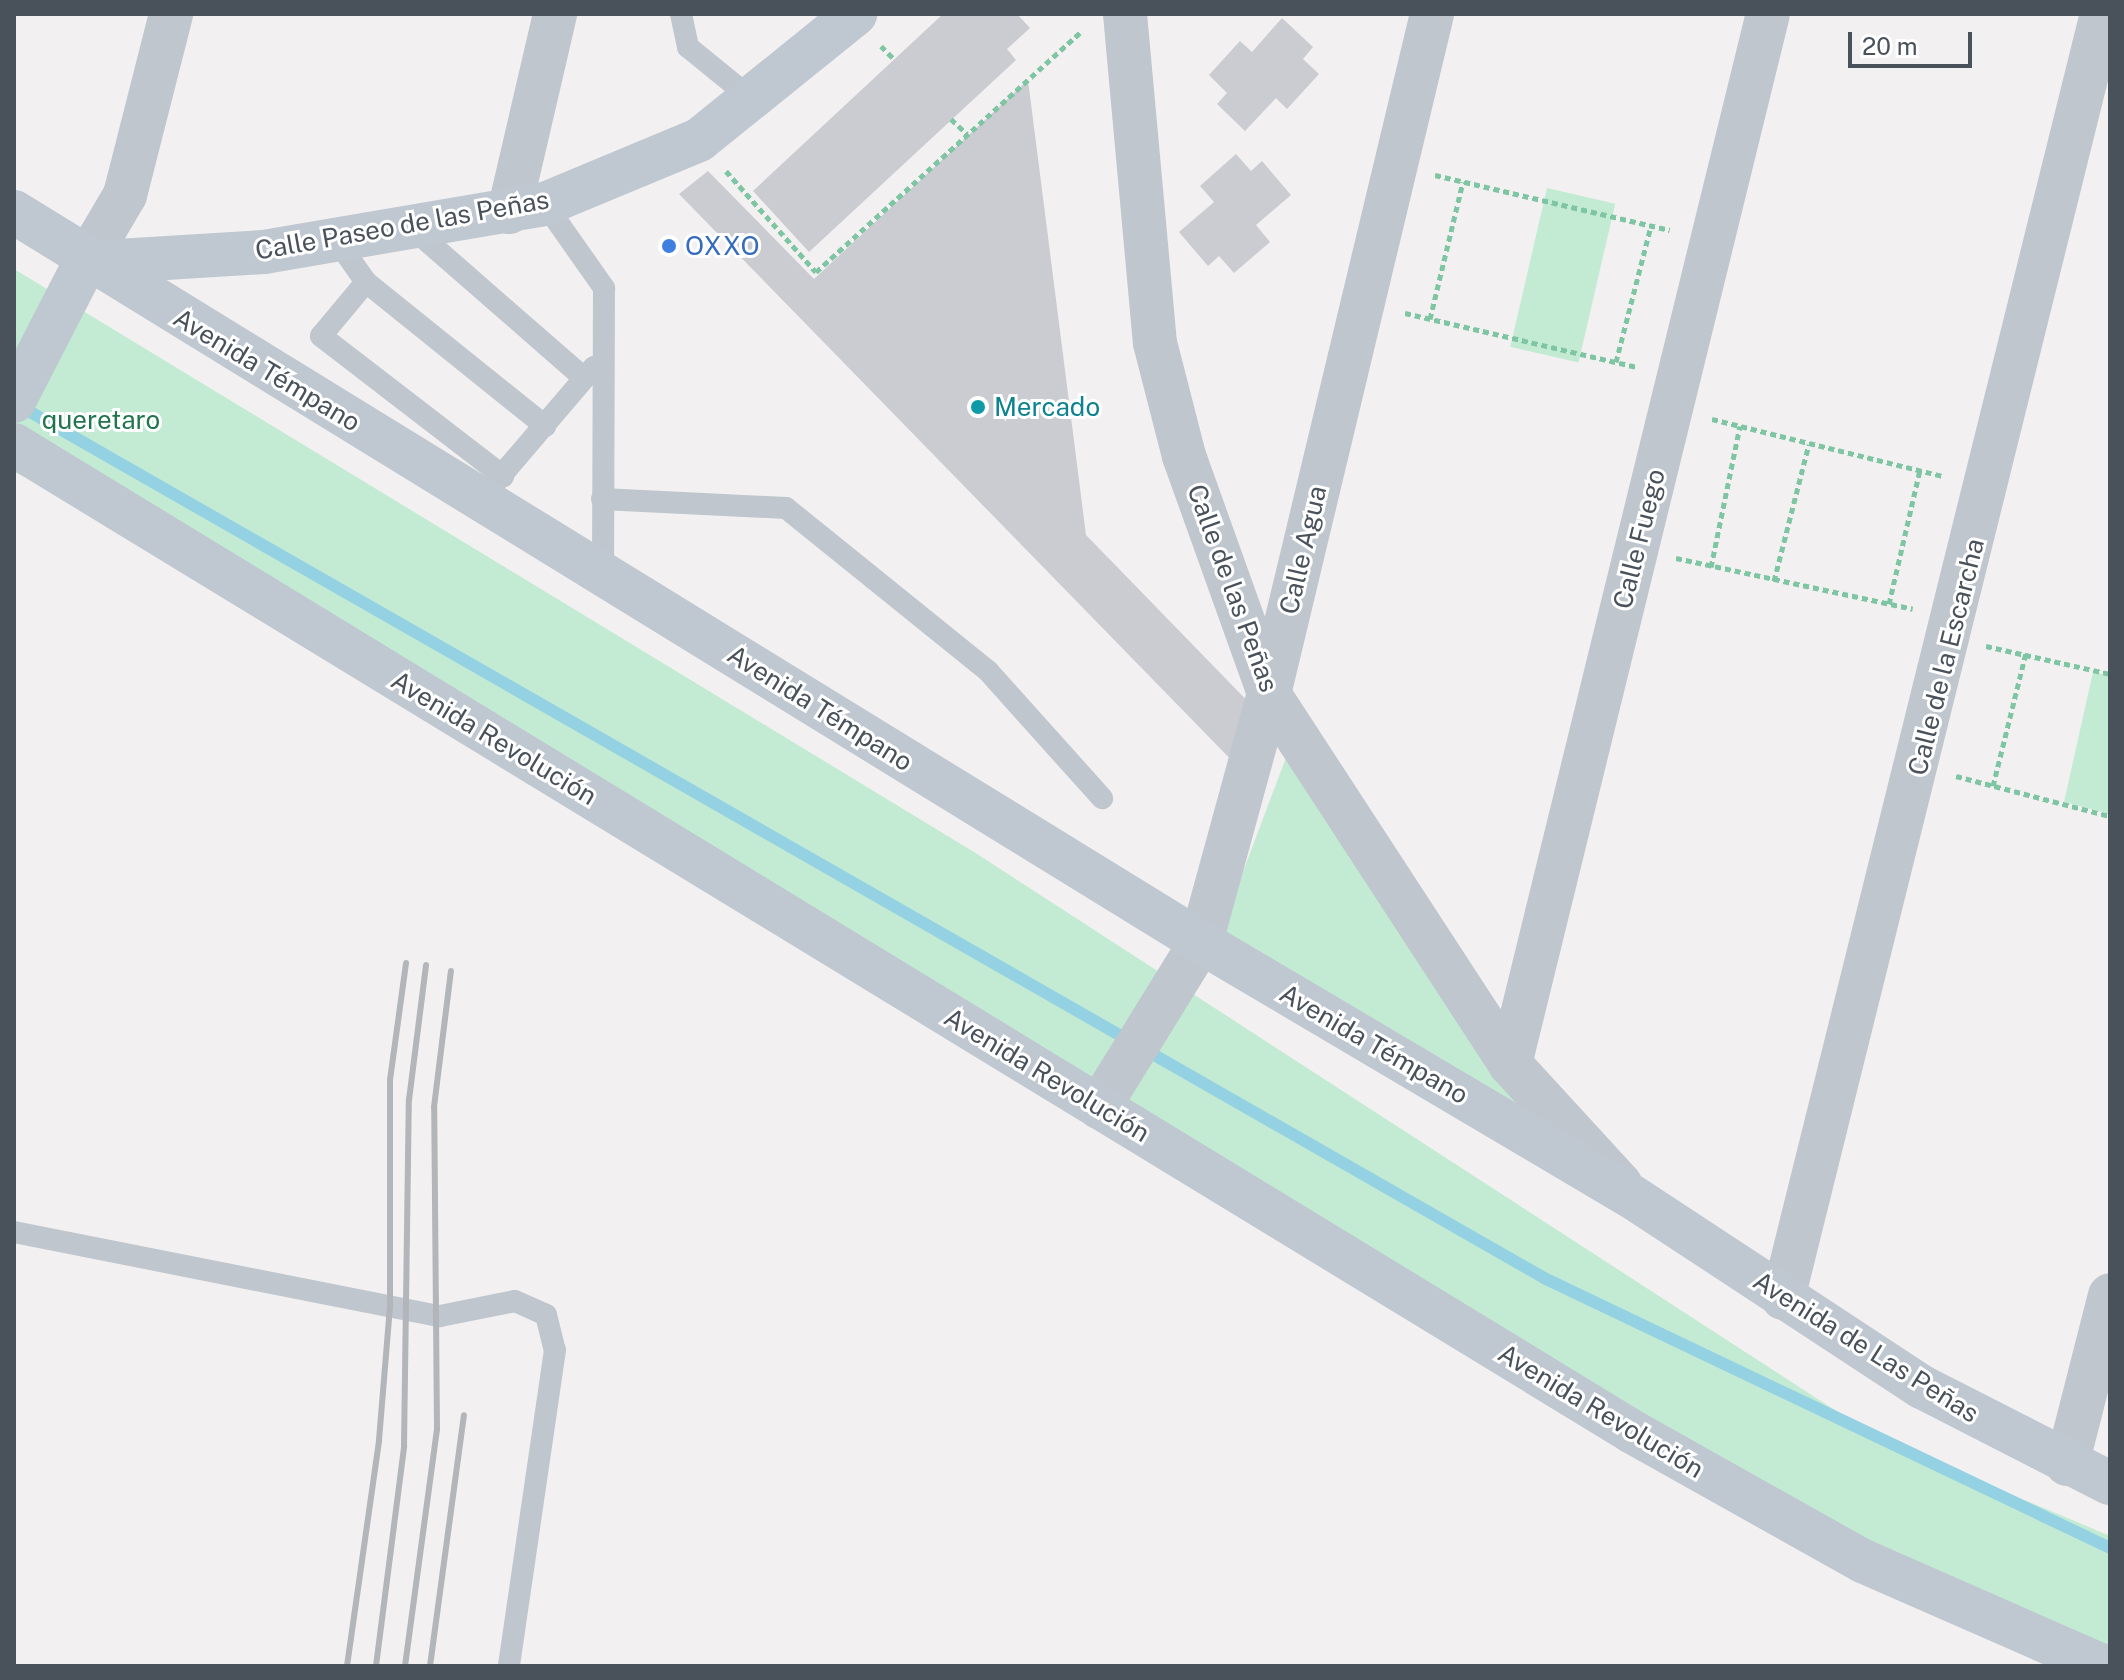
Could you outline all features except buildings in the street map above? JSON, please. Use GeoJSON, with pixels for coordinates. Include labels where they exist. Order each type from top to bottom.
{"type":"FeatureCollection","features":[{"type":"Feature","properties":{"kind":"main road","name":"Calle Paseo de las Peñas"},"geometry":{"type":"LineString","coordinates":[[85,263],[337,241],[527,208],[699,140],[753,100],[855,14]]}},
{"type":"Feature","properties":{"kind":"main road","name":"Avenida Témpano"},"geometry":{"type":"LineString","coordinates":[[14,212],[85,263],[492,486],[603,574],[1201,942],[1631,1196]]}},
{"type":"Feature","properties":{"kind":"main road"},"geometry":{"type":"LineString","coordinates":[[14,401],[85,263]]}},
{"type":"Feature","properties":{"kind":"main road","name":"Avenida Revolución"},"geometry":{"type":"LineString","coordinates":[[14,445],[1645,1439],[1863,1561],[2102,1666]]}},
{"type":"Feature","properties":{"kind":"main road","name":"Avenida de Las Peñas"},"geometry":{"type":"LineString","coordinates":[[1631,1196],[1922,1387],[2067,1464],[2110,1483]]}},
{"type":"Feature","properties":{"kind":"street"},"geometry":{"type":"LineString","coordinates":[[85,263],[125,195],[171,14]]}},
{"type":"Feature","properties":{"kind":"street"},"geometry":{"type":"LineString","coordinates":[[527,208],[555,14]]}},
{"type":"Feature","properties":{"kind":"street","name":"Calle Agua"},"geometry":{"type":"LineString","coordinates":[[1099,1107],[1176,992],[1201,942],[1269,694],[1432,14]]}},
{"type":"Feature","properties":{"kind":"street","name":"Calle Fuego"},"geometry":{"type":"LineString","coordinates":[[1510,1064],[1768,14]]}},
{"type":"Feature","properties":{"kind":"street","name":"Calle de la Escarcha"},"geometry":{"type":"LineString","coordinates":[[1783,1298],[1952,639],[2102,14]]}},
{"type":"Feature","properties":{"kind":"street","name":"Calle de las Peñas"},"geometry":{"type":"LineString","coordinates":[[1108,19],[1155,343],[1184,456],[1269,694],[1510,1064],[1631,1196]]}},
{"type":"Feature","properties":{"kind":"street"},"geometry":{"type":"LineString","coordinates":[[2067,1464],[2110,1295]]}},
{"type":"Feature","properties":{"kind":"lane"},"geometry":{"type":"LineString","coordinates":[[681,14],[688,47],[753,100]]}},
{"type":"Feature","properties":{"kind":"lane"},"geometry":{"type":"LineString","coordinates":[[527,208],[604,288],[603,574]]}},
{"type":"Feature","properties":{"kind":"lane"},"geometry":{"type":"LineString","coordinates":[[412,228],[584,378]]}},
{"type":"Feature","properties":{"kind":"lane"},"geometry":{"type":"LineString","coordinates":[[337,241],[366,282],[545,426]]}},
{"type":"Feature","properties":{"kind":"lane"},"geometry":{"type":"LineString","coordinates":[[366,282],[321,336],[492,486],[602,357]]}},
{"type":"Feature","properties":{"kind":"lane"},"geometry":{"type":"LineString","coordinates":[[602,499],[786,508],[988,671],[1102,798]]}},
{"type":"Feature","properties":{"kind":"lane"},"geometry":{"type":"LineString","coordinates":[[14,1232],[440,1316],[515,1301],[546,1315],[555,1350],[509,1666]]}},
{"type":"Feature","properties":{"kind":"path"},"geometry":{"type":"LineString","coordinates":[[699,140],[816,272],[967,134],[1108,19]]}},
{"type":"Feature","properties":{"kind":"path"},"geometry":{"type":"LineString","coordinates":[[951,119],[967,134]]}},
{"type":"Feature","properties":{"kind":"path"},"geometry":{"type":"LineString","coordinates":[[1463,182],[1651,226],[1616,362],[1430,319],[1463,182]]}},
{"type":"Feature","properties":{"kind":"path"},"geometry":{"type":"LineString","coordinates":[[1637,548],[1774,581],[1889,604],[1920,470],[1672,409]]}},
{"type":"Feature","properties":{"kind":"path"},"geometry":{"type":"LineString","coordinates":[[1711,567],[1740,426]]}},
{"type":"Feature","properties":{"kind":"path"},"geometry":{"type":"LineString","coordinates":[[1774,581],[1809,444]]}},
{"type":"Feature","properties":{"kind":"path"},"geometry":{"type":"LineString","coordinates":[[1952,639],[2110,674]]}},
{"type":"Feature","properties":{"kind":"path"},"geometry":{"type":"LineString","coordinates":[[1993,786],[2026,653]]}},
{"type":"Feature","properties":{"kind":"path"},"geometry":{"type":"LineString","coordinates":[[1919,767],[2110,816]]}},
{"type":"Feature","properties":{"kind":"green space"},"geometry":{"type":"Polygon","coordinates":[[[1547,188],[1615,204],[1579,363],[1510,347],[1547,188]]]}},
{"type":"Feature","properties":{"kind":"green space","name":"queretaro"},"geometry":{"type":"Polygon","coordinates":[[[14,269],[974,852],[1878,1438],[2110,1536],[2110,1666],[2092,1666],[1373,1274],[205,561],[14,472],[14,269]]]}},
{"type":"Feature","properties":{"kind":"green space"},"geometry":{"type":"Polygon","coordinates":[[[2093,672],[2110,676],[2110,814],[2064,802],[2093,672]]]}},
{"type":"Feature","properties":{"kind":"green space"},"geometry":{"type":"Polygon","coordinates":[[[1287,755],[1489,1071],[1549,1139],[1215,946],[1287,755]]]}},
{"type":"Feature","properties":{"kind":"waterway"},"geometry":{"type":"LineString","coordinates":[[18,405],[1544,1278],[2110,1548]]}},
{"type":"Feature","properties":{"kind":"railway"},"geometry":{"type":"LineString","coordinates":[[347,1666],[379,1440],[390,1307],[390,1080],[406,963]]}},
{"type":"Feature","properties":{"kind":"railway"},"geometry":{"type":"LineString","coordinates":[[376,1666],[404,1446],[409,1100],[426,965]]}},
{"type":"Feature","properties":{"kind":"railway"},"geometry":{"type":"LineString","coordinates":[[405,1666],[437,1429],[434,1107],[451,971]]}},
{"type":"Feature","properties":{"kind":"railway"},"geometry":{"type":"LineString","coordinates":[[430,1666],[464,1415]]}},
{"type":"Feature","properties":{"kind":"place","name":"OXXO"},"geometry":{"type":"Point","coordinates":[669,246]}},
{"type":"Feature","properties":{"kind":"place","name":"Mercado"},"geometry":{"type":"Point","coordinates":[978,407]}}]}
